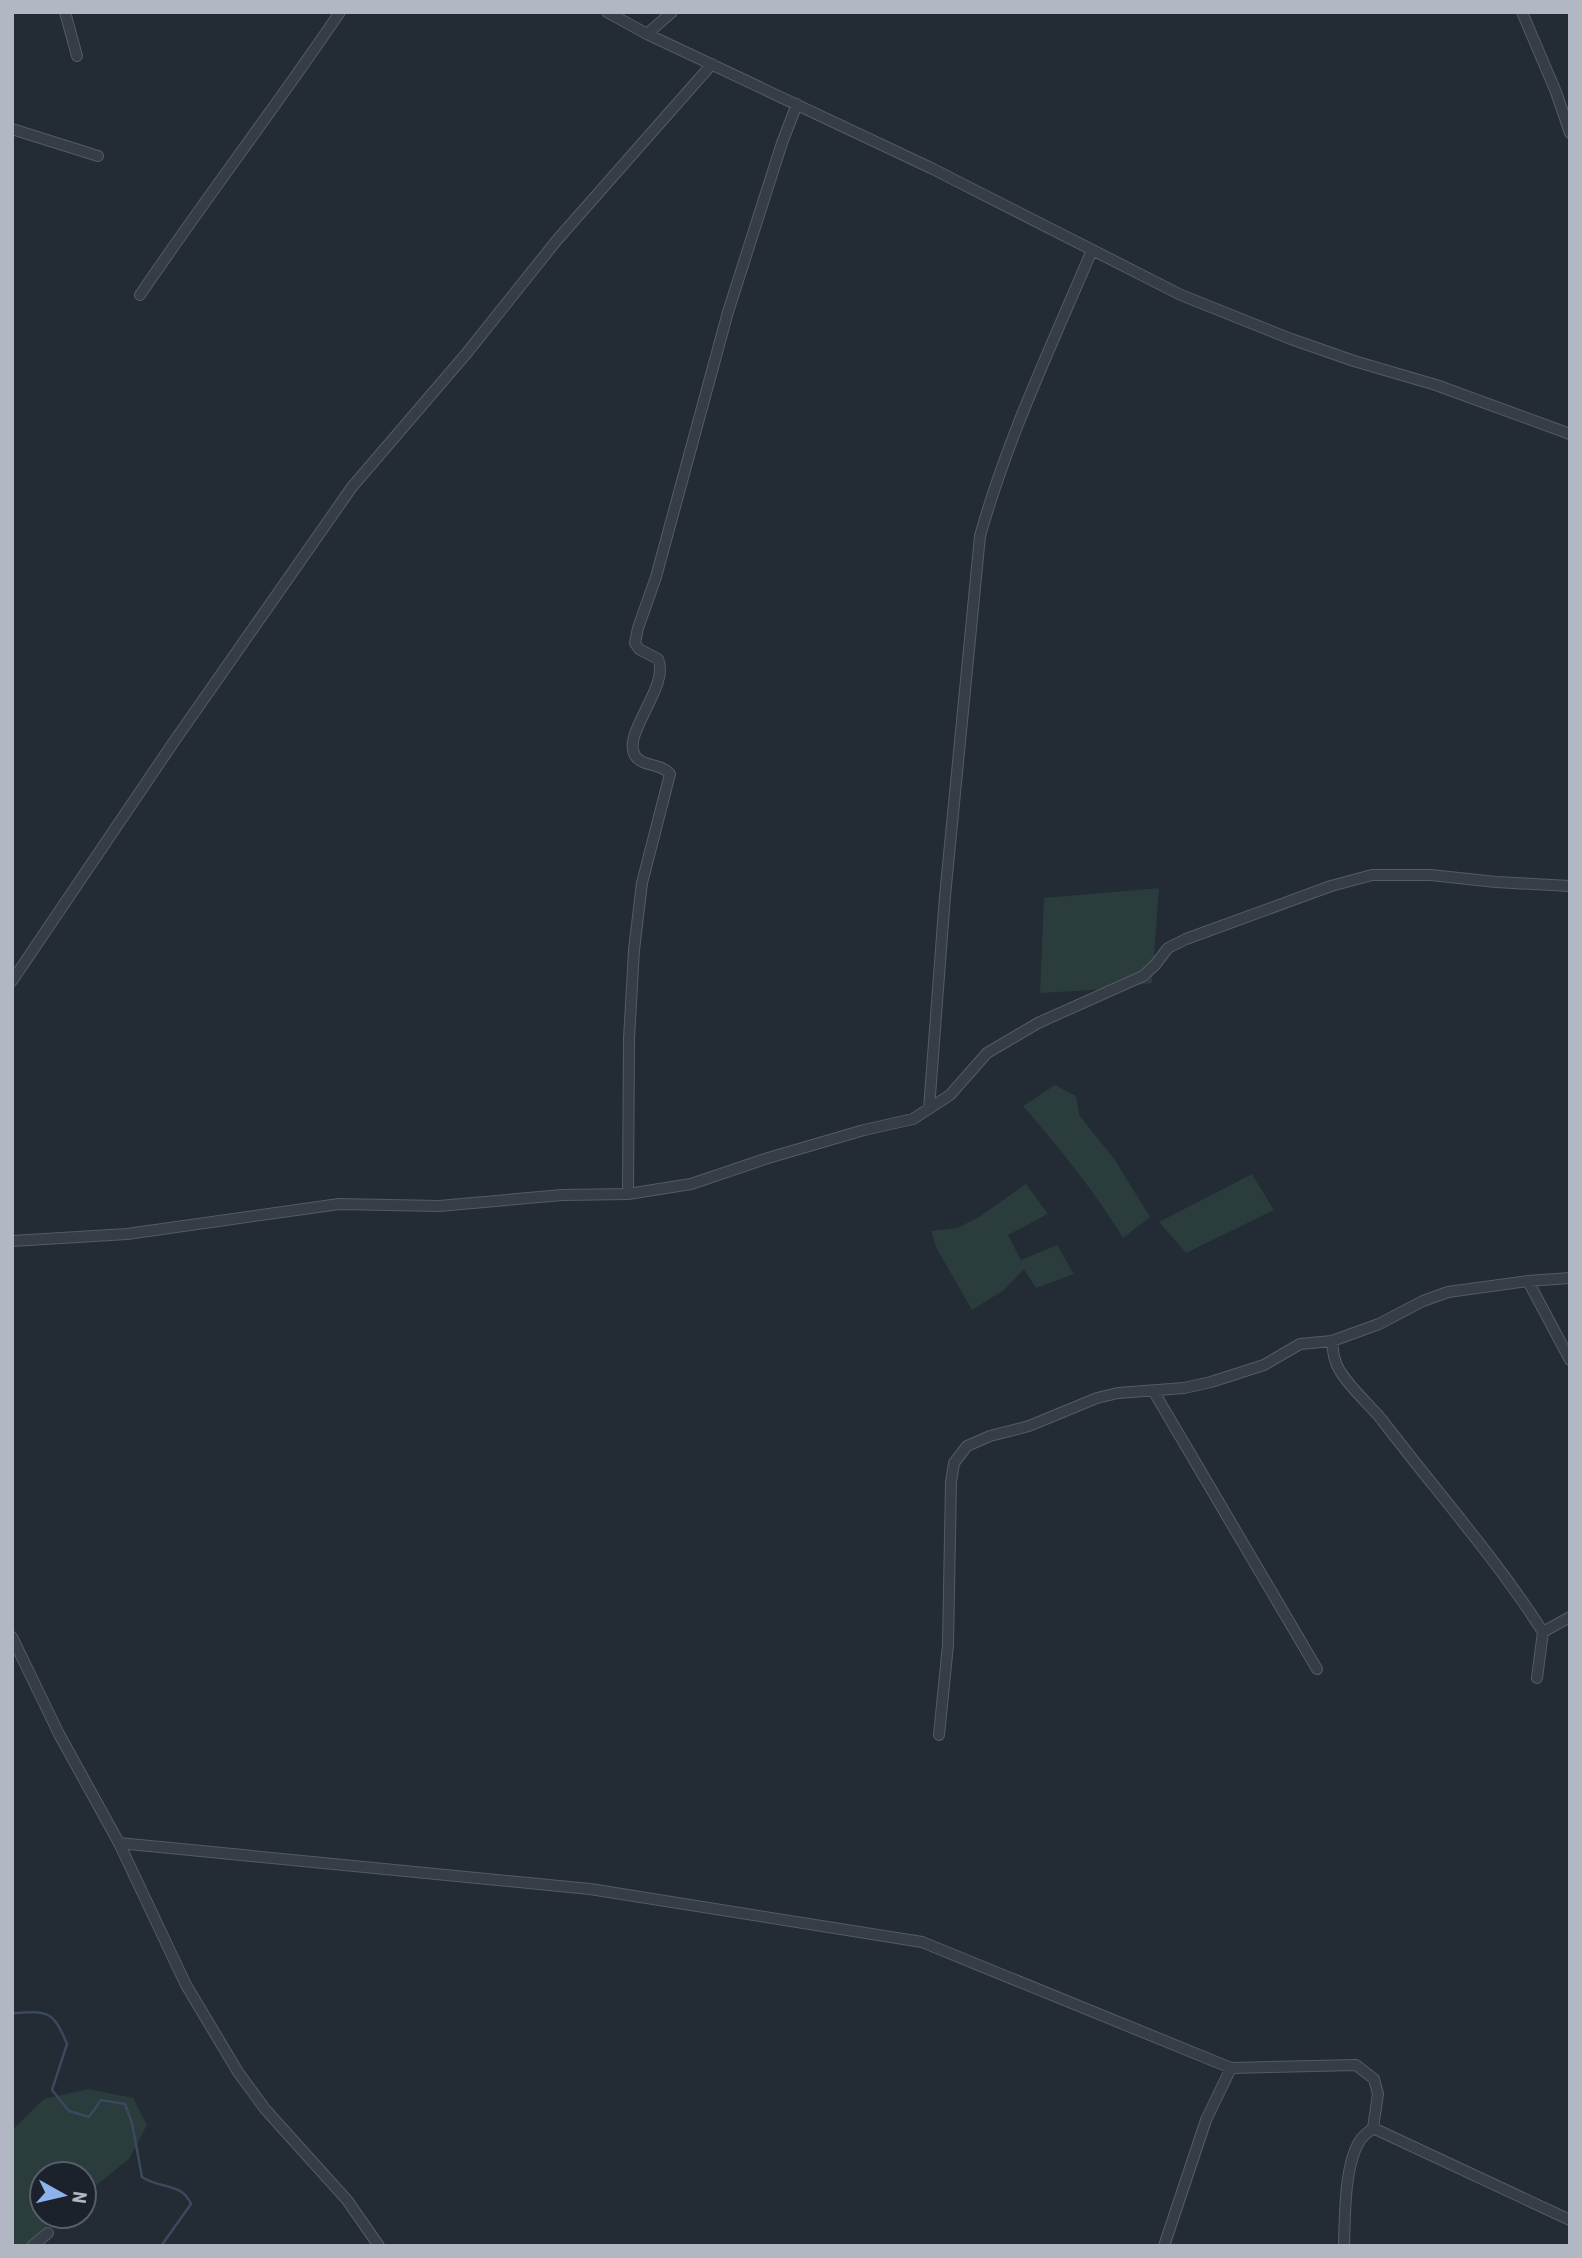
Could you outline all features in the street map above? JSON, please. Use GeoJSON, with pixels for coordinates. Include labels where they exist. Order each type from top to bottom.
{"type":"FeatureCollection","features":[{"type":"Feature","properties":{"kind":"street"},"geometry":{"type":"LineString","coordinates":[[65,12],[76,56]]}},
{"type":"Feature","properties":{"kind":"street"},"geometry":{"type":"LineString","coordinates":[[140,295],[197,212],[296,78],[340,12]]}},
{"type":"Feature","properties":{"kind":"street"},"geometry":{"type":"LineString","coordinates":[[607,12],[1181,295],[1354,361],[1436,385],[1570,434]]}},
{"type":"Feature","properties":{"kind":"street"},"geometry":{"type":"LineString","coordinates":[[1521,12],[1556,92],[1570,133]]}},
{"type":"Feature","properties":{"kind":"street"},"geometry":{"type":"LineString","coordinates":[[647,34],[667,14]]}},
{"type":"Feature","properties":{"kind":"street"},"geometry":{"type":"LineString","coordinates":[[12,981],[173,743],[352,487],[466,354],[557,240],[648,140],[712,64]]}},
{"type":"Feature","properties":{"kind":"street"},"geometry":{"type":"LineString","coordinates":[[628,1194],[629,1039],[634,950],[642,883],[670,774],[635,756],[633,748],[637,728],[655,689],[660,666],[658,659],[639,649],[635,638],[656,577],[728,312],[797,104]]}},
{"type":"Feature","properties":{"kind":"street"},"geometry":{"type":"LineString","coordinates":[[12,129],[98,156]]}},
{"type":"Feature","properties":{"kind":"street"},"geometry":{"type":"LineString","coordinates":[[929,1109],[948,868],[980,536],[995,480],[1043,359],[1056,336],[1092,250]]}},
{"type":"Feature","properties":{"kind":"street"},"geometry":{"type":"LineString","coordinates":[[12,1241],[127,1234],[340,1204],[439,1206],[562,1195],[628,1194],[691,1184],[768,1158],[864,1130],[913,1119],[950,1095],[987,1053],[1038,1023],[1143,976],[1168,948],[1331,886],[1372,875],[1431,875],[1496,883],[1570,886]]}},
{"type":"Feature","properties":{"kind":"street"},"geometry":{"type":"LineString","coordinates":[[939,1735],[948,1645],[951,1482],[954,1463],[967,1446],[990,1436],[1029,1426],[1097,1398],[1211,1382],[1264,1365],[1300,1344],[1332,1341],[1379,1324],[1423,1301],[1448,1292],[1528,1280],[1570,1278]]}},
{"type":"Feature","properties":{"kind":"street"},"geometry":{"type":"LineString","coordinates":[[1528,1280],[1570,1360]]}},
{"type":"Feature","properties":{"kind":"street"},"geometry":{"type":"LineString","coordinates":[[1332,1341],[1334,1357],[1340,1371],[1375,1411],[1503,1573],[1543,1632],[1537,1678]]}},
{"type":"Feature","properties":{"kind":"street"},"geometry":{"type":"LineString","coordinates":[[1154,1392],[1317,1669]]}},
{"type":"Feature","properties":{"kind":"street"},"geometry":{"type":"LineString","coordinates":[[1543,1632],[1570,1617]]}},
{"type":"Feature","properties":{"kind":"street"},"geometry":{"type":"LineString","coordinates":[[12,1637],[59,1734],[119,1843],[186,1985],[238,2071],[265,2109],[347,2200],[379,2246]]}},
{"type":"Feature","properties":{"kind":"street"},"geometry":{"type":"LineString","coordinates":[[119,1843],[590,1889],[922,1942],[1231,2068],[1356,2065],[1374,2079],[1378,2094],[1373,2127],[1361,2139],[1350,2173],[1344,2246]]}},
{"type":"Feature","properties":{"kind":"street"},"geometry":{"type":"LineString","coordinates":[[1164,2246],[1206,2120],[1231,2068]]}},
{"type":"Feature","properties":{"kind":"street"},"geometry":{"type":"LineString","coordinates":[[1373,2127],[1570,2220]]}},
{"type":"Feature","properties":{"kind":"street"},"geometry":{"type":"LineString","coordinates":[[32,2246],[48,2233]]}},
{"type":"Feature","properties":{"kind":"shaded area"},"geometry":{"type":"Polygon","coordinates":[[[1159,888],[1152,983],[1110,989],[1040,993],[1044,898],[1159,888]]]}},
{"type":"Feature","properties":{"kind":"shaded area"},"geometry":{"type":"Polygon","coordinates":[[[1055,1085],[1076,1096],[1079,1115],[1115,1160],[1150,1217],[1123,1238],[1088,1186],[1023,1106],[1055,1085]]]}},
{"type":"Feature","properties":{"kind":"shaded area"},"geometry":{"type":"Polygon","coordinates":[[[1252,1174],[1274,1210],[1186,1253],[1159,1222],[1252,1174]]]}},
{"type":"Feature","properties":{"kind":"shaded area"},"geometry":{"type":"Polygon","coordinates":[[[1026,1184],[1048,1214],[1008,1235],[1021,1260],[1057,1245],[1074,1274],[1036,1288],[1024,1269],[1004,1290],[972,1310],[937,1249],[931,1231],[957,1228],[979,1217],[1026,1184]]]}},
{"type":"Feature","properties":{"kind":"shaded area"},"geometry":{"type":"Polygon","coordinates":[[[88,2089],[133,2098],[147,2125],[129,2159],[98,2184],[98,2160],[28,2160],[28,2230],[43,2230],[24,2246],[12,2246],[12,2130],[44,2099],[88,2089]]]}},
{"type":"Feature","properties":{"kind":"waterway"},"geometry":{"type":"LineString","coordinates":[[12,2013],[42,2013],[58,2025],[67,2044],[52,2090],[69,2111],[89,2117],[101,2100],[125,2104],[132,2123],[142,2177],[176,2189],[187,2197],[191,2204],[161,2246]]}}]}
